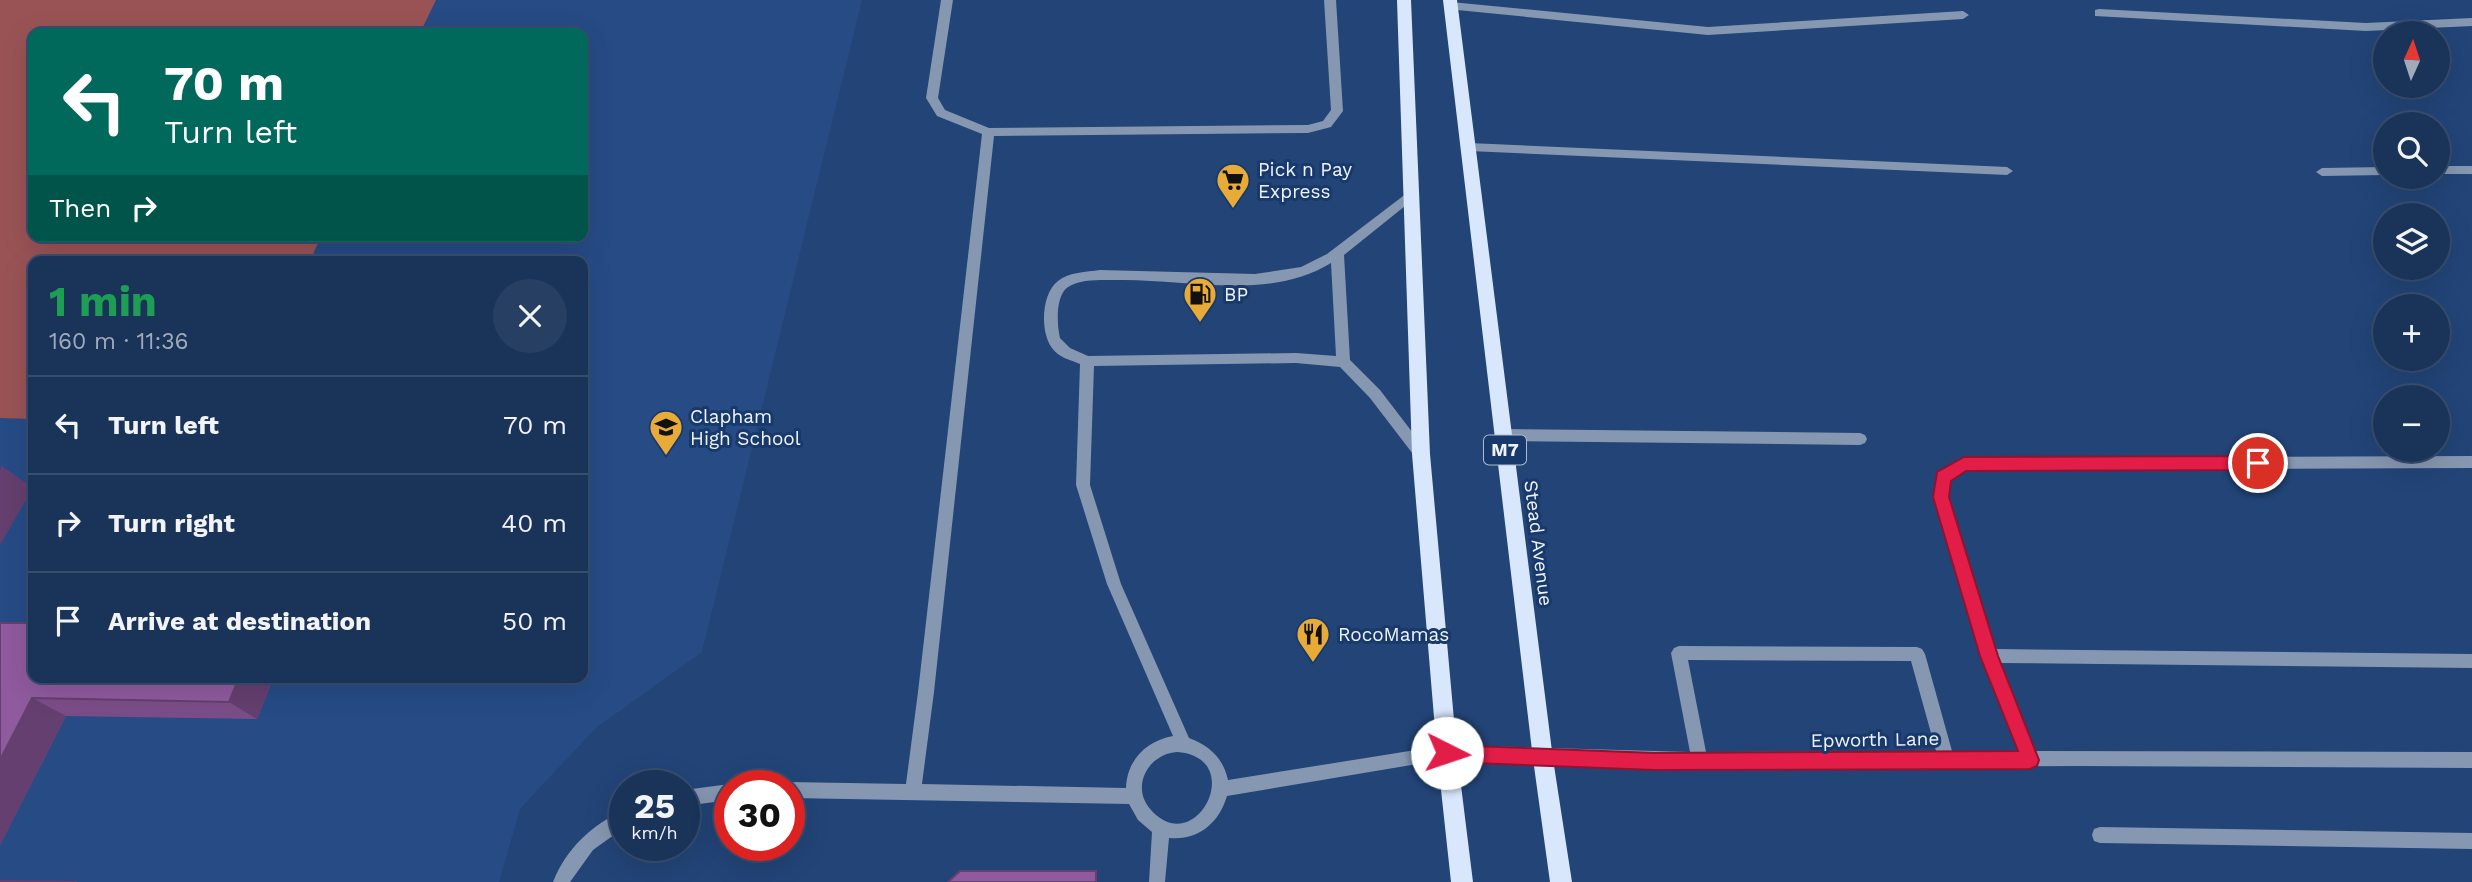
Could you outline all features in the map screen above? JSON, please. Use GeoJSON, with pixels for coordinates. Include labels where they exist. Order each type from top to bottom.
{"type":"FeatureCollection","features":[{"type":"Feature","properties":{"kind":"main road"},"geometry":{"type":"LineString","coordinates":[[1404,0],[1422,454],[1447,753],[1462,882]]}},
{"type":"Feature","properties":{"kind":"main road","name":"Stead Avenue"},"geometry":{"type":"LineString","coordinates":[[1450,3],[1543,759],[1561,882]]}},
{"type":"Feature","properties":{"kind":"street"},"geometry":{"type":"LineString","coordinates":[[947,0],[932,98],[941,113],[988,132],[1308,129],[1327,124],[1337,111],[1330,0]]}},
{"type":"Feature","properties":{"kind":"street"},"geometry":{"type":"LineString","coordinates":[[1450,3],[1708,31],[1963,15]]}},
{"type":"Feature","properties":{"kind":"street"},"geometry":{"type":"LineString","coordinates":[[2099,13],[2366,27],[2472,22]]}},
{"type":"Feature","properties":{"kind":"street"},"geometry":{"type":"LineString","coordinates":[[913,791],[988,132]]}},
{"type":"Feature","properties":{"kind":"street"},"geometry":{"type":"LineString","coordinates":[[1469,146],[2007,171]]}},
{"type":"Feature","properties":{"kind":"street"},"geometry":{"type":"LineString","coordinates":[[2450,170],[2472,170]]}},
{"type":"Feature","properties":{"kind":"street"},"geometry":{"type":"LineString","coordinates":[[2322,172],[2373,171]]}},
{"type":"Feature","properties":{"kind":"street"},"geometry":{"type":"LineString","coordinates":[[1411,195],[1311,269],[1284,276],[1254,280],[1115,275],[1065,282],[1054,297],[1054,341],[1062,350],[1087,361],[1296,358],[1343,362],[1375,394],[1422,454]]}},
{"type":"Feature","properties":{"kind":"street"},"geometry":{"type":"LineString","coordinates":[[1337,251],[1343,362]]}},
{"type":"Feature","properties":{"kind":"street"},"geometry":{"type":"LineString","coordinates":[[1087,361],[1083,485],[1114,584],[1184,744]]}},
{"type":"Feature","properties":{"kind":"street"},"geometry":{"type":"LineString","coordinates":[[1503,435],[1860,439]]}},
{"type":"Feature","properties":{"kind":"street"},"geometry":{"type":"LineString","coordinates":[[2030,760],[1989,656],[1941,497],[1943,477],[1964,464],[2472,462]]}},
{"type":"Feature","properties":{"kind":"street"},"geometry":{"type":"LineString","coordinates":[[1700,762],[1679,653],[1917,653],[1945,758]]}},
{"type":"Feature","properties":{"kind":"street"},"geometry":{"type":"LineString","coordinates":[[1989,656],[2472,661]]}},
{"type":"Feature","properties":{"kind":"street"},"geometry":{"type":"LineString","coordinates":[[1184,744],[1197,748],[1211,758],[1220,773],[1222,789],[1218,803],[1200,823],[1188,829],[1161,827],[1147,820],[1134,796],[1133,782],[1146,758],[1157,750],[1184,744]]}},
{"type":"Feature","properties":{"kind":"street","name":"Epworth Lane"},"geometry":{"type":"LineString","coordinates":[[1222,789],[1447,753],[1543,759],[1700,762],[1945,758],[2472,760]]}},
{"type":"Feature","properties":{"kind":"street"},"geometry":{"type":"LineString","coordinates":[[805,790],[1134,796]]}},
{"type":"Feature","properties":{"kind":"street"},"geometry":{"type":"LineString","coordinates":[[561,882],[574,859],[595,834],[609,827]]}},
{"type":"Feature","properties":{"kind":"street"},"geometry":{"type":"LineString","coordinates":[[1157,882],[1161,827]]}},
{"type":"Feature","properties":{"kind":"street"},"geometry":{"type":"LineString","coordinates":[[2100,835],[2472,841]]}},
{"type":"Feature","properties":{"kind":"shaded area","name":"Clapham High School"},"geometry":{"type":"Polygon","coordinates":[[[0,0],[862,0],[702,652],[596,728],[520,809],[499,882],[0,882],[0,0]]]}},
{"type":"Feature","properties":{"kind":"shaded area"},"geometry":{"type":"Polygon","coordinates":[[[0,0],[436,0],[422,28],[28,28],[28,242],[318,242],[312,256],[28,256],[28,419],[0,418],[0,0]]]}},
{"type":"Feature","properties":{"kind":"building"},"geometry":{"type":"Polygon","coordinates":[[[0,623],[28,623],[28,683],[237,683],[229,702],[32,698],[0,760],[0,623]]]}},
{"type":"Feature","properties":{"kind":"building"},"geometry":{"type":"Polygon","coordinates":[[[960,871],[1096,871],[1096,882],[948,882],[960,871]]]}},
{"type":"Feature","properties":{"kind":"building"},"geometry":{"type":"Polygon","coordinates":[[[0,881],[77,882],[0,882],[0,881]]]}},
{"type":"Feature","properties":{"kind":"place","name":"Pick n Pay Express"},"geometry":{"type":"Point","coordinates":[1233,210]}},
{"type":"Feature","properties":{"kind":"place","name":"BP"},"geometry":{"type":"Point","coordinates":[1200,324]}},
{"type":"Feature","properties":{"kind":"place","name":"Clapham High School"},"geometry":{"type":"Point","coordinates":[666,457]}},
{"type":"Feature","properties":{"kind":"place","name":"RocoMamas"},"geometry":{"type":"Point","coordinates":[1313,664]}},
{"type":"Feature","properties":{"kind":"route"},"geometry":{"type":"LineString","coordinates":[[1447,753],[1543,759],[1700,762],[1945,758],[2030,760],[1989,656],[1941,497],[1943,477],[1964,464],[2258,463]]}}]}
